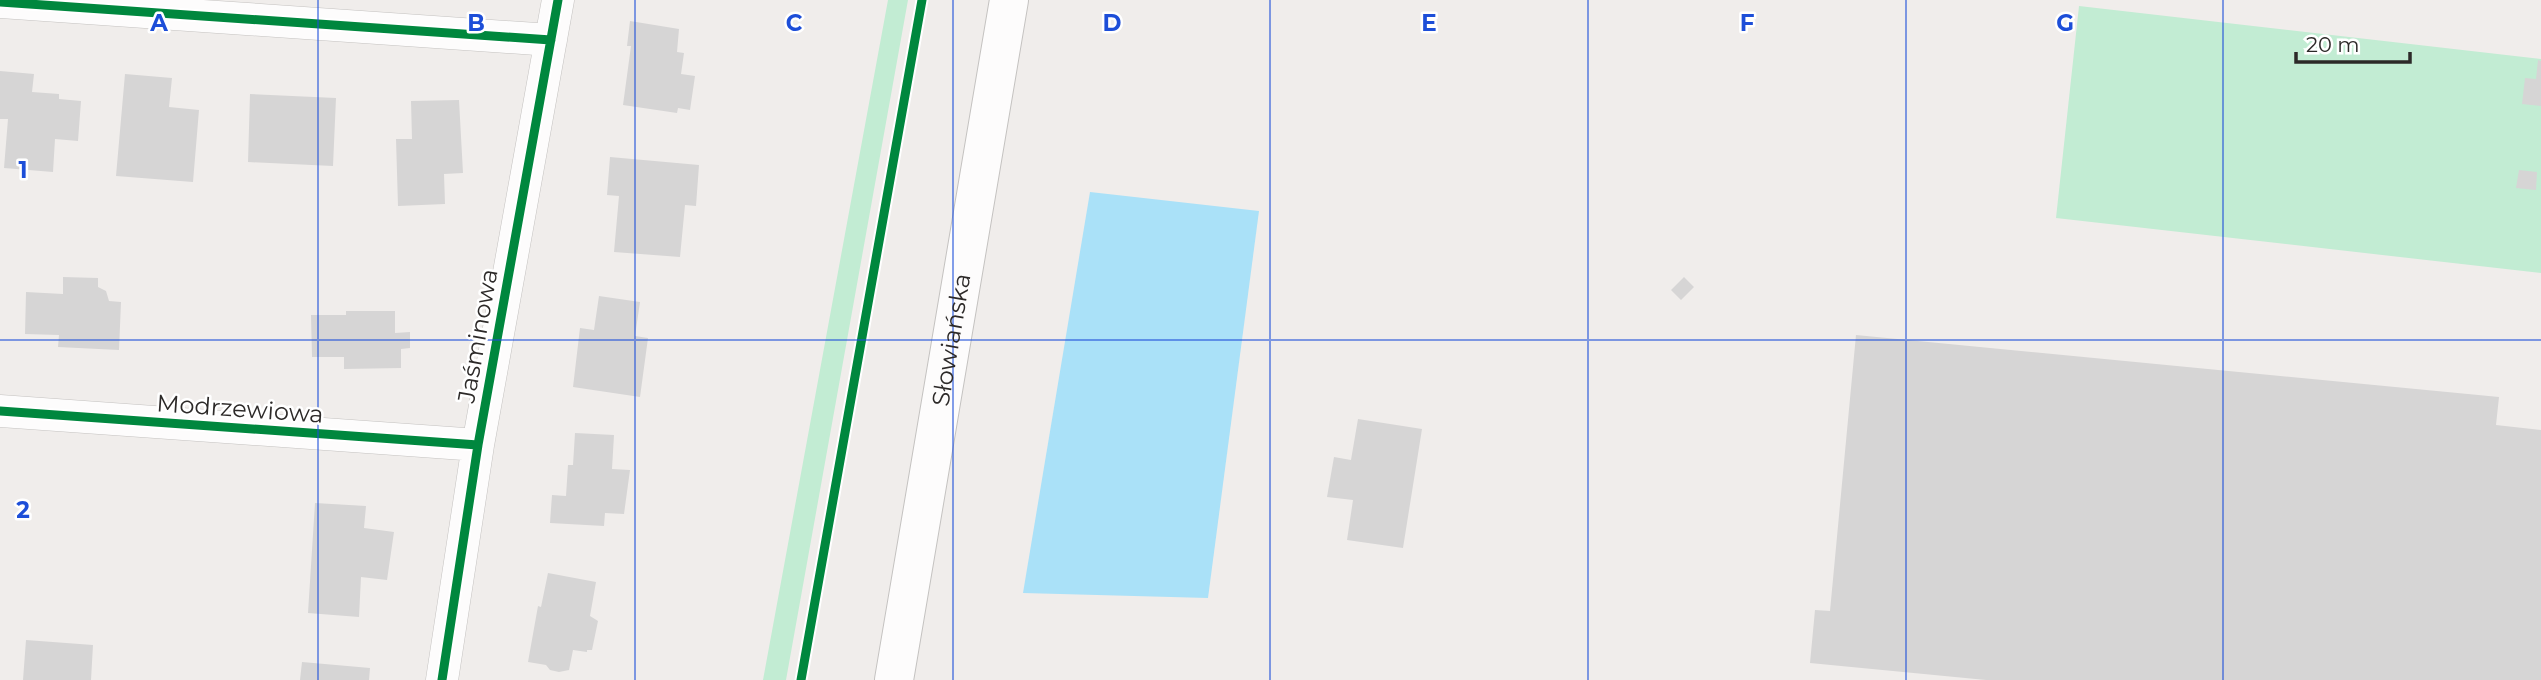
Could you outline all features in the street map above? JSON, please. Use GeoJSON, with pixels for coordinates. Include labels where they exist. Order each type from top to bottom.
{"type":"FeatureCollection","features":[{"type":"Feature","properties":{"kind":"main road","name":"Słowiańska"},"geometry":{"type":"LineString","coordinates":[[894,680],[1009,0]]}},
{"type":"Feature","properties":{"kind":"street","name":"Jaśminowa"},"geometry":{"type":"LineString","coordinates":[[442,680],[478,445],[558,0]]}},
{"type":"Feature","properties":{"kind":"street"},"geometry":{"type":"LineString","coordinates":[[0,2],[551,40]]}},
{"type":"Feature","properties":{"kind":"street","name":"Modrzewiowa"},"geometry":{"type":"LineString","coordinates":[[0,411],[478,445]]}},
{"type":"Feature","properties":{"kind":"green space"},"geometry":{"type":"Polygon","coordinates":[[[888,0],[908,0],[786,680],[763,680],[888,0]]]}},
{"type":"Feature","properties":{"kind":"green space"},"geometry":{"type":"Polygon","coordinates":[[[2079,6],[2541,59],[2541,273],[2056,218],[2079,6]]]}},
{"type":"Feature","properties":{"kind":"water"},"geometry":{"type":"Polygon","coordinates":[[[1090,192],[1259,211],[1208,598],[1023,593],[1090,192]]]}},
{"type":"Feature","properties":{"kind":"building"},"geometry":{"type":"Polygon","coordinates":[[[630,21],[679,29],[677,52],[684,53],[681,74],[695,76],[690,110],[678,108],[677,113],[623,105],[631,46],[627,46],[630,21]]]}},
{"type":"Feature","properties":{"kind":"building"},"geometry":{"type":"Polygon","coordinates":[[[2538,60],[2541,61],[2541,106],[2522,104],[2525,78],[2536,79],[2538,60]]]}},
{"type":"Feature","properties":{"kind":"building"},"geometry":{"type":"Polygon","coordinates":[[[0,71],[34,74],[32,92],[59,94],[59,99],[81,101],[78,141],[55,139],[53,172],[4,168],[8,119],[0,119],[0,71]]]}},
{"type":"Feature","properties":{"kind":"building"},"geometry":{"type":"Polygon","coordinates":[[[125,74],[172,78],[169,107],[199,110],[193,182],[116,176],[125,74]]]}},
{"type":"Feature","properties":{"kind":"building"},"geometry":{"type":"Polygon","coordinates":[[[250,94],[336,98],[333,166],[248,162],[250,94]]]}},
{"type":"Feature","properties":{"kind":"building"},"geometry":{"type":"Polygon","coordinates":[[[459,100],[463,173],[444,174],[445,204],[398,206],[396,139],[412,139],[411,101],[459,100]]]}},
{"type":"Feature","properties":{"kind":"building"},"geometry":{"type":"Polygon","coordinates":[[[610,157],[699,165],[696,206],[685,205],[680,257],[614,252],[619,196],[607,195],[610,157]]]}},
{"type":"Feature","properties":{"kind":"building"},"geometry":{"type":"Polygon","coordinates":[[[2519,170],[2537,172],[2536,190],[2516,188],[2519,170]]]}},
{"type":"Feature","properties":{"kind":"building"},"geometry":{"type":"Polygon","coordinates":[[[63,277],[98,278],[98,287],[106,291],[109,301],[121,302],[119,350],[58,347],[59,335],[25,334],[26,292],[63,294],[63,277]]]}},
{"type":"Feature","properties":{"kind":"building"},"geometry":{"type":"Polygon","coordinates":[[[1684,277],[1694,287],[1681,300],[1671,290],[1684,277]]]}},
{"type":"Feature","properties":{"kind":"building"},"geometry":{"type":"Polygon","coordinates":[[[599,296],[640,302],[635,336],[648,338],[640,397],[573,387],[580,328],[594,330],[599,296]]]}},
{"type":"Feature","properties":{"kind":"building"},"geometry":{"type":"Polygon","coordinates":[[[346,311],[395,311],[395,333],[410,332],[410,348],[401,349],[401,368],[344,369],[344,357],[312,357],[311,315],[346,315],[346,311]]]}},
{"type":"Feature","properties":{"kind":"building"},"geometry":{"type":"Polygon","coordinates":[[[1856,335],[2499,397],[2496,425],[2541,430],[2541,680],[1986,680],[1810,663],[1815,610],[1830,611],[1856,335]]]}},
{"type":"Feature","properties":{"kind":"building"},"geometry":{"type":"Polygon","coordinates":[[[1358,419],[1422,429],[1403,548],[1347,540],[1353,500],[1327,497],[1334,457],[1351,460],[1358,419]]]}},
{"type":"Feature","properties":{"kind":"building"},"geometry":{"type":"Polygon","coordinates":[[[575,433],[614,435],[612,469],[630,470],[624,514],[605,513],[604,526],[550,523],[552,495],[566,496],[568,465],[573,465],[575,433]]]}},
{"type":"Feature","properties":{"kind":"building"},"geometry":{"type":"Polygon","coordinates":[[[315,503],[366,506],[364,528],[394,532],[387,580],[361,577],[359,617],[308,613],[315,503]]]}},
{"type":"Feature","properties":{"kind":"building"},"geometry":{"type":"Polygon","coordinates":[[[548,573],[596,582],[590,616],[598,621],[592,650],[573,650],[569,670],[559,672],[550,670],[546,665],[528,662],[538,606],[541,607],[548,573]]]}},
{"type":"Feature","properties":{"kind":"building"},"geometry":{"type":"Polygon","coordinates":[[[26,640],[93,645],[91,680],[23,680],[26,640]]]}},
{"type":"Feature","properties":{"kind":"building"},"geometry":{"type":"Polygon","coordinates":[[[302,662],[370,668],[369,680],[300,680],[302,662]]]}},
{"type":"Feature","properties":{"kind":"cycle path"},"geometry":{"type":"LineString","coordinates":[[442,680],[478,445],[558,0]]}},
{"type":"Feature","properties":{"kind":"cycle path"},"geometry":{"type":"LineString","coordinates":[[801,680],[922,0]]}},
{"type":"Feature","properties":{"kind":"cycle path"},"geometry":{"type":"LineString","coordinates":[[0,2],[551,40]]}},
{"type":"Feature","properties":{"kind":"cycle path"},"geometry":{"type":"LineString","coordinates":[[0,411],[478,445]]}}]}
